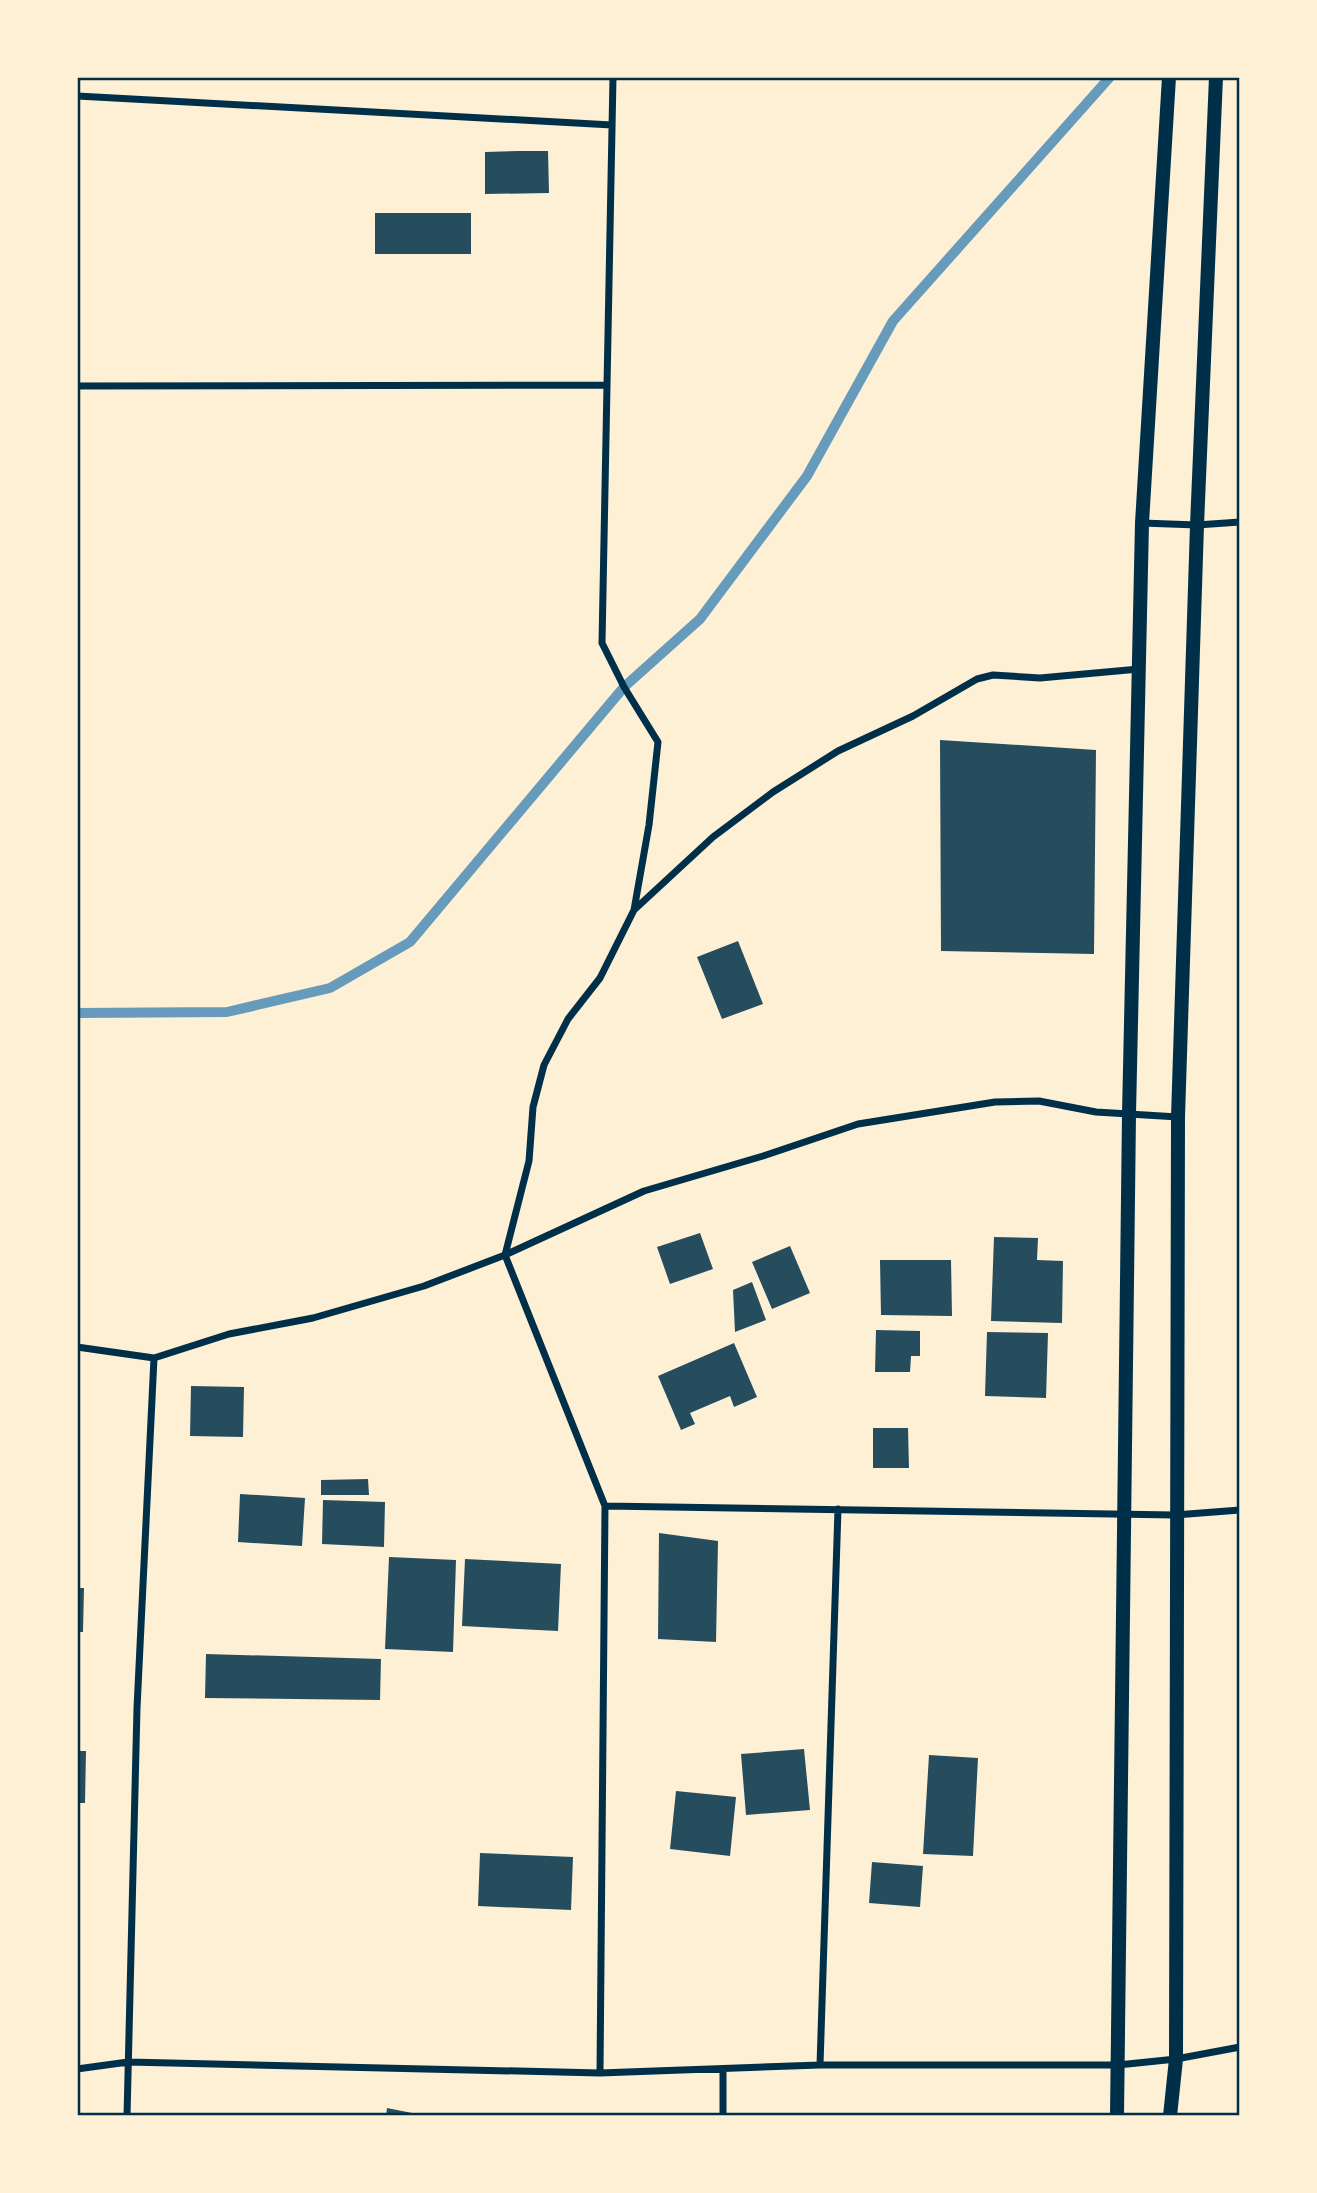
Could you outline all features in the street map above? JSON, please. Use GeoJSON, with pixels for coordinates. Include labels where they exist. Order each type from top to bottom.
{"type":"FeatureCollection","features":[{"type":"Feature","properties":{"kind":"main road"},"geometry":{"type":"LineString","coordinates":[[1117,2116],[1127,1513],[1129,1114],[1142,523],[1168,77]]}},
{"type":"Feature","properties":{"kind":"main road"},"geometry":{"type":"LineString","coordinates":[[1170,2116],[1175,2059],[1178,1117],[1197,525],[1216,77]]}},
{"type":"Feature","properties":{"kind":"street"},"geometry":{"type":"LineString","coordinates":[[600,2073],[605,1506],[505,1255],[529,1161],[533,1107],[544,1065],[568,1019],[600,978],[634,910],[649,825],[658,742],[624,687],[602,643],[613,77]]}},
{"type":"Feature","properties":{"kind":"street"},"geometry":{"type":"LineString","coordinates":[[77,96],[612,125]]}},
{"type":"Feature","properties":{"kind":"street"},"geometry":{"type":"LineString","coordinates":[[77,386],[607,385]]}},
{"type":"Feature","properties":{"kind":"street"},"geometry":{"type":"LineString","coordinates":[[1142,523],[1197,525],[1240,522]]}},
{"type":"Feature","properties":{"kind":"street"},"geometry":{"type":"LineString","coordinates":[[634,910],[713,837],[773,792],[838,751],[913,716],[977,679],[993,675],[1040,678],[1139,669]]}},
{"type":"Feature","properties":{"kind":"street"},"geometry":{"type":"LineString","coordinates":[[77,1347],[154,1357],[229,1334],[313,1318],[424,1286],[505,1255],[643,1191],[763,1156],[858,1124],[995,1102],[1039,1101],[1096,1112],[1178,1117]]}},
{"type":"Feature","properties":{"kind":"street"},"geometry":{"type":"LineString","coordinates":[[127,2116],[137,1708],[154,1357]]}},
{"type":"Feature","properties":{"kind":"street"},"geometry":{"type":"LineString","coordinates":[[605,1506],[1175,1515],[1240,1510]]}},
{"type":"Feature","properties":{"kind":"street"},"geometry":{"type":"LineString","coordinates":[[820,2065],[838,1509]]}},
{"type":"Feature","properties":{"kind":"street"},"geometry":{"type":"LineString","coordinates":[[77,2069],[128,2062],[600,2073],[820,2065],[1118,2065],[1175,2059],[1240,2047]]}},
{"type":"Feature","properties":{"kind":"street"},"geometry":{"type":"LineString","coordinates":[[723,2069],[723,2116]]}},
{"type":"Feature","properties":{"kind":"building"},"geometry":{"type":"Polygon","coordinates":[[[548,151],[549,193],[485,194],[485,152],[548,151]]]}},
{"type":"Feature","properties":{"kind":"building"},"geometry":{"type":"Polygon","coordinates":[[[375,213],[471,213],[471,254],[375,254],[375,213]]]}},
{"type":"Feature","properties":{"kind":"building"},"geometry":{"type":"Polygon","coordinates":[[[940,740],[1096,750],[1094,954],[941,951],[940,740]]]}},
{"type":"Feature","properties":{"kind":"building"},"geometry":{"type":"Polygon","coordinates":[[[738,941],[763,1004],[722,1019],[697,957],[738,941]]]}},
{"type":"Feature","properties":{"kind":"building"},"geometry":{"type":"Polygon","coordinates":[[[700,1233],[713,1269],[670,1284],[657,1247],[700,1233]]]}},
{"type":"Feature","properties":{"kind":"building"},"geometry":{"type":"Polygon","coordinates":[[[994,1237],[1038,1238],[1037,1260],[1063,1261],[1062,1323],[991,1321],[994,1237]]]}},
{"type":"Feature","properties":{"kind":"building"},"geometry":{"type":"Polygon","coordinates":[[[790,1246],[810,1293],[772,1309],[752,1262],[790,1246]]]}},
{"type":"Feature","properties":{"kind":"building"},"geometry":{"type":"Polygon","coordinates":[[[880,1260],[951,1260],[952,1316],[881,1315],[880,1260]]]}},
{"type":"Feature","properties":{"kind":"building"},"geometry":{"type":"Polygon","coordinates":[[[752,1282],[766,1320],[735,1332],[733,1290],[752,1282]]]}},
{"type":"Feature","properties":{"kind":"building"},"geometry":{"type":"Polygon","coordinates":[[[876,1330],[920,1331],[920,1356],[911,1356],[910,1372],[875,1372],[876,1330]]]}},
{"type":"Feature","properties":{"kind":"building"},"geometry":{"type":"Polygon","coordinates":[[[987,1332],[1048,1333],[1046,1398],[985,1396],[987,1332]]]}},
{"type":"Feature","properties":{"kind":"building"},"geometry":{"type":"Polygon","coordinates":[[[734,1343],[757,1397],[734,1407],[730,1396],[690,1413],[695,1424],[681,1430],[658,1376],[734,1343]]]}},
{"type":"Feature","properties":{"kind":"building"},"geometry":{"type":"Polygon","coordinates":[[[191,1386],[244,1387],[243,1437],[190,1436],[191,1386]]]}},
{"type":"Feature","properties":{"kind":"building"},"geometry":{"type":"Polygon","coordinates":[[[873,1428],[908,1428],[909,1468],[873,1468],[873,1428]]]}},
{"type":"Feature","properties":{"kind":"building"},"geometry":{"type":"Polygon","coordinates":[[[368,1479],[369,1495],[321,1495],[321,1480],[368,1479]]]}},
{"type":"Feature","properties":{"kind":"building"},"geometry":{"type":"Polygon","coordinates":[[[240,1494],[305,1498],[302,1546],[238,1542],[240,1494]]]}},
{"type":"Feature","properties":{"kind":"building"},"geometry":{"type":"Polygon","coordinates":[[[323,1500],[385,1502],[384,1547],[322,1544],[323,1500]]]}},
{"type":"Feature","properties":{"kind":"building"},"geometry":{"type":"Polygon","coordinates":[[[659,1533],[718,1541],[716,1642],[658,1639],[659,1533]]]}},
{"type":"Feature","properties":{"kind":"building"},"geometry":{"type":"Polygon","coordinates":[[[389,1557],[456,1560],[453,1652],[385,1649],[389,1557]]]}},
{"type":"Feature","properties":{"kind":"building"},"geometry":{"type":"Polygon","coordinates":[[[465,1559],[561,1564],[558,1631],[462,1626],[465,1559]]]}},
{"type":"Feature","properties":{"kind":"building"},"geometry":{"type":"Polygon","coordinates":[[[77,1588],[84,1588],[83,1632],[77,1632],[77,1588]]]}},
{"type":"Feature","properties":{"kind":"building"},"geometry":{"type":"Polygon","coordinates":[[[206,1654],[381,1659],[380,1700],[205,1698],[206,1654]]]}},
{"type":"Feature","properties":{"kind":"building"},"geometry":{"type":"Polygon","coordinates":[[[804,1749],[810,1810],[746,1815],[741,1754],[804,1749]]]}},
{"type":"Feature","properties":{"kind":"building"},"geometry":{"type":"Polygon","coordinates":[[[77,1751],[86,1751],[85,1803],[77,1803],[77,1751]]]}},
{"type":"Feature","properties":{"kind":"building"},"geometry":{"type":"Polygon","coordinates":[[[929,1755],[978,1758],[973,1856],[923,1854],[929,1755]]]}},
{"type":"Feature","properties":{"kind":"building"},"geometry":{"type":"Polygon","coordinates":[[[676,1791],[736,1797],[730,1856],[670,1849],[676,1791]]]}},
{"type":"Feature","properties":{"kind":"building"},"geometry":{"type":"Polygon","coordinates":[[[480,1853],[573,1857],[571,1910],[478,1906],[480,1853]]]}},
{"type":"Feature","properties":{"kind":"building"},"geometry":{"type":"Polygon","coordinates":[[[872,1862],[923,1866],[920,1907],[869,1903],[872,1862]]]}},
{"type":"Feature","properties":{"kind":"building"},"geometry":{"type":"Polygon","coordinates":[[[387,2108],[422,2115],[422,2116],[386,2116],[387,2108]]]}},
{"type":"Feature","properties":{"kind":"waterway"},"geometry":{"type":"LineString","coordinates":[[77,1013],[227,1012],[330,988],[410,942],[624,687],[700,619],[807,476],[893,321],[1110,77]]}}]}
